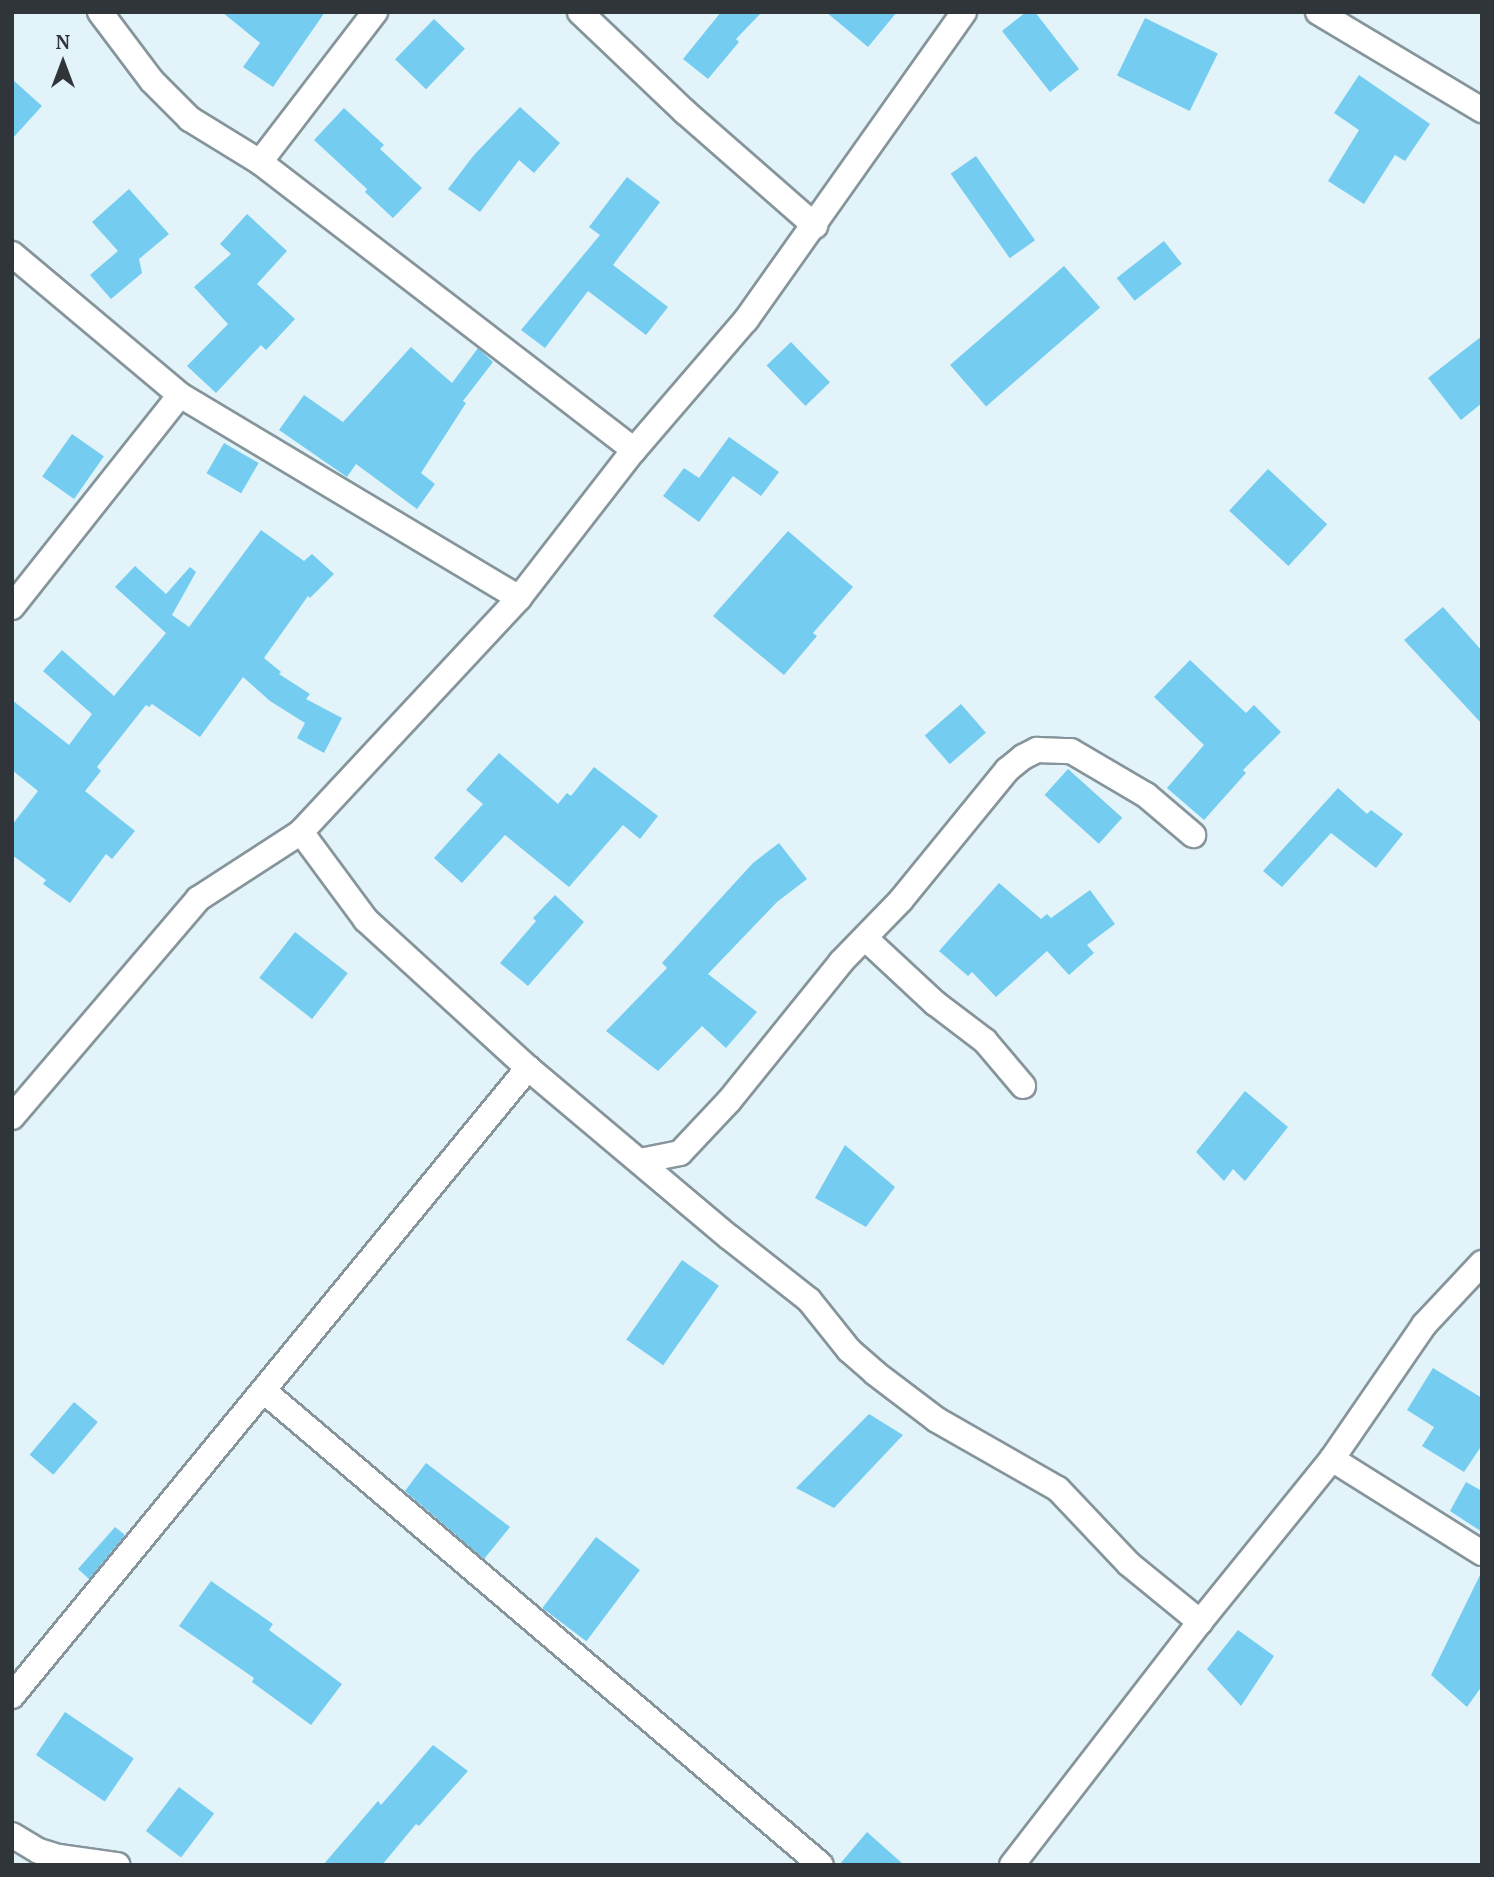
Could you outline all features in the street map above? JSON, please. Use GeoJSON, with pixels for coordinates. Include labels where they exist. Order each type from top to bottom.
{"type":"FeatureCollection","features":[{"type":"Feature","properties":{"kind":"street"},"geometry":{"type":"LineString","coordinates":[[100,12],[152,81],[190,119],[260,162],[634,450]]}},
{"type":"Feature","properties":{"kind":"street"},"geometry":{"type":"LineString","coordinates":[[260,162],[375,12]]}},
{"type":"Feature","properties":{"kind":"street"},"geometry":{"type":"LineString","coordinates":[[580,12],[685,112],[815,226]]}},
{"type":"Feature","properties":{"kind":"street"},"geometry":{"type":"LineString","coordinates":[[12,1117],[198,899],[301,832],[519,598],[634,450],[746,320],[964,12]]}},
{"type":"Feature","properties":{"kind":"street"},"geometry":{"type":"LineString","coordinates":[[1334,16],[1482,110]]}},
{"type":"Feature","properties":{"kind":"street"},"geometry":{"type":"LineString","coordinates":[[12,254],[180,395],[519,598]]}},
{"type":"Feature","properties":{"kind":"street"},"geometry":{"type":"LineString","coordinates":[[12,607],[180,395]]}},
{"type":"Feature","properties":{"kind":"street"},"geometry":{"type":"LineString","coordinates":[[640,1161],[680,1153],[729,1101],[841,962],[901,900],[1007,770],[1037,750],[1071,751],[1094,762],[1146,795],[1193,835]]}},
{"type":"Feature","properties":{"kind":"street"},"geometry":{"type":"LineString","coordinates":[[301,832],[366,920],[528,1068],[809,1300],[849,1350],[875,1373],[937,1420],[1058,1489],[1129,1564],[1200,1622]]}},
{"type":"Feature","properties":{"kind":"street"},"geometry":{"type":"LineString","coordinates":[[864,938],[935,1003],[985,1041],[1023,1086]]}},
{"type":"Feature","properties":{"kind":"street"},"geometry":{"type":"LineString","coordinates":[[12,1696],[528,1068]]}},
{"type":"Feature","properties":{"kind":"street"},"geometry":{"type":"LineString","coordinates":[[1012,1865],[1200,1622],[1332,1459],[1424,1325],[1482,1263]]}},
{"type":"Feature","properties":{"kind":"street"},"geometry":{"type":"LineString","coordinates":[[264,1391],[821,1865]]}},
{"type":"Feature","properties":{"kind":"street"},"geometry":{"type":"LineString","coordinates":[[1332,1459],[1482,1553]]}},
{"type":"Feature","properties":{"kind":"street"},"geometry":{"type":"LineString","coordinates":[[12,1835],[39,1850],[59,1857],[117,1865]]}},
{"type":"Feature","properties":{"kind":"building"},"geometry":{"type":"Polygon","coordinates":[[[222,12],[325,12],[273,87],[243,67],[260,43],[222,12]]]}},
{"type":"Feature","properties":{"kind":"building"},"geometry":{"type":"Polygon","coordinates":[[[721,12],[762,12],[736,39],[739,42],[708,79],[683,59],[721,12]]]}},
{"type":"Feature","properties":{"kind":"building"},"geometry":{"type":"Polygon","coordinates":[[[826,12],[897,12],[868,47],[826,12]]]}},
{"type":"Feature","properties":{"kind":"building"},"geometry":{"type":"Polygon","coordinates":[[[1026,12],[1035,12],[1079,69],[1050,92],[1002,31],[1026,12]]]}},
{"type":"Feature","properties":{"kind":"building"},"geometry":{"type":"Polygon","coordinates":[[[1145,18],[1218,54],[1190,111],[1117,76],[1145,18]]]}},
{"type":"Feature","properties":{"kind":"building"},"geometry":{"type":"Polygon","coordinates":[[[434,19],[465,49],[426,89],[395,59],[434,19]]]}},
{"type":"Feature","properties":{"kind":"building"},"geometry":{"type":"Polygon","coordinates":[[[1359,75],[1430,124],[1405,161],[1395,155],[1364,204],[1328,181],[1359,130],[1334,113],[1359,75]]]}},
{"type":"Feature","properties":{"kind":"building"},"geometry":{"type":"Polygon","coordinates":[[[12,79],[42,106],[12,139],[12,79]]]}},
{"type":"Feature","properties":{"kind":"building"},"geometry":{"type":"Polygon","coordinates":[[[520,107],[560,143],[534,173],[519,160],[480,212],[448,189],[474,155],[520,107]]]}},
{"type":"Feature","properties":{"kind":"building"},"geometry":{"type":"Polygon","coordinates":[[[344,108],[384,145],[380,149],[422,188],[393,218],[365,192],[367,189],[314,140],[344,108]]]}},
{"type":"Feature","properties":{"kind":"building"},"geometry":{"type":"Polygon","coordinates":[[[976,156],[1035,240],[1010,258],[951,174],[976,156]]]}},
{"type":"Feature","properties":{"kind":"building"},"geometry":{"type":"Polygon","coordinates":[[[627,177],[660,202],[613,265],[668,307],[646,335],[588,291],[545,348],[521,330],[600,235],[589,227],[627,177]]]}},
{"type":"Feature","properties":{"kind":"building"},"geometry":{"type":"Polygon","coordinates":[[[129,189],[169,234],[139,259],[142,273],[111,299],[90,275],[118,251],[92,222],[129,189]]]}},
{"type":"Feature","properties":{"kind":"building"},"geometry":{"type":"Polygon","coordinates":[[[247,214],[287,251],[257,284],[295,319],[266,350],[261,345],[216,393],[187,366],[228,324],[194,287],[231,254],[220,244],[247,214]]]}},
{"type":"Feature","properties":{"kind":"building"},"geometry":{"type":"Polygon","coordinates":[[[1164,241],[1182,264],[1135,301],[1117,278],[1164,241]]]}},
{"type":"Feature","properties":{"kind":"building"},"geometry":{"type":"Polygon","coordinates":[[[1064,266],[1100,308],[986,407],[950,365],[1064,266]]]}},
{"type":"Feature","properties":{"kind":"building"},"geometry":{"type":"Polygon","coordinates":[[[1482,336],[1482,403],[1461,420],[1428,378],[1482,336]]]}},
{"type":"Feature","properties":{"kind":"building"},"geometry":{"type":"Polygon","coordinates":[[[791,342],[830,382],[805,406],[767,366],[791,342]]]}},
{"type":"Feature","properties":{"kind":"building"},"geometry":{"type":"Polygon","coordinates":[[[411,347],[452,383],[478,348],[493,362],[463,401],[466,403],[421,473],[435,484],[417,509],[356,464],[347,477],[279,430],[304,395],[343,422],[411,347]]]}},
{"type":"Feature","properties":{"kind":"building"},"geometry":{"type":"Polygon","coordinates":[[[72,434],[104,456],[74,499],[42,477],[72,434]]]}},
{"type":"Feature","properties":{"kind":"building"},"geometry":{"type":"Polygon","coordinates":[[[729,437],[779,472],[761,496],[733,476],[699,522],[663,496],[684,468],[699,478],[729,437]]]}},
{"type":"Feature","properties":{"kind":"building"},"geometry":{"type":"Polygon","coordinates":[[[224,443],[259,463],[241,493],[206,473],[224,443]]]}},
{"type":"Feature","properties":{"kind":"building"},"geometry":{"type":"Polygon","coordinates":[[[1268,469],[1327,524],[1288,566],[1229,511],[1268,469]]]}},
{"type":"Feature","properties":{"kind":"building"},"geometry":{"type":"Polygon","coordinates":[[[261,530],[304,561],[312,554],[334,574],[310,598],[308,596],[264,658],[281,672],[279,674],[310,694],[306,699],[342,718],[324,753],[297,738],[305,723],[270,701],[243,677],[200,737],[152,704],[149,707],[146,705],[97,767],[101,771],[85,791],[135,831],[112,859],[106,854],[70,903],[43,884],[46,880],[12,855],[12,825],[38,791],[12,770],[12,700],[69,745],[92,714],[43,671],[62,650],[114,696],[166,633],[115,587],[135,566],[166,594],[190,567],[196,572],[172,615],[189,627],[261,530]]]}},
{"type":"Feature","properties":{"kind":"building"},"geometry":{"type":"Polygon","coordinates":[[[788,531],[853,587],[813,633],[817,636],[784,675],[713,616],[788,531]]]}},
{"type":"Feature","properties":{"kind":"building"},"geometry":{"type":"Polygon","coordinates":[[[1443,607],[1482,651],[1482,724],[1404,640],[1443,607]]]}},
{"type":"Feature","properties":{"kind":"building"},"geometry":{"type":"Polygon","coordinates":[[[1190,660],[1246,713],[1254,705],[1281,732],[1243,770],[1246,773],[1204,820],[1167,788],[1204,745],[1154,697],[1190,660]]]}},
{"type":"Feature","properties":{"kind":"building"},"geometry":{"type":"Polygon","coordinates":[[[961,704],[986,733],[950,764],[925,735],[961,704]]]}},
{"type":"Feature","properties":{"kind":"building"},"geometry":{"type":"Polygon","coordinates":[[[499,753],[558,804],[567,793],[571,796],[594,767],[658,816],[640,839],[623,825],[569,887],[505,835],[462,883],[434,858],[483,804],[466,790],[499,753]]]}},
{"type":"Feature","properties":{"kind":"building"},"geometry":{"type":"Polygon","coordinates":[[[1068,769],[1122,818],[1099,844],[1045,795],[1068,769]]]}},
{"type":"Feature","properties":{"kind":"building"},"geometry":{"type":"Polygon","coordinates":[[[1338,788],[1367,814],[1371,810],[1403,834],[1376,868],[1331,833],[1282,887],[1263,871],[1338,788]]]}},
{"type":"Feature","properties":{"kind":"building"},"geometry":{"type":"Polygon","coordinates":[[[779,843],[807,879],[777,902],[708,974],[757,1012],[726,1048],[702,1026],[658,1071],[606,1031],[667,968],[662,963],[753,863],[779,843]]]}},
{"type":"Feature","properties":{"kind":"building"},"geometry":{"type":"Polygon","coordinates":[[[999,883],[1041,919],[1047,914],[1051,918],[1090,890],[1115,924],[1087,945],[1094,953],[1069,975],[1047,951],[996,997],[972,972],[968,976],[939,951],[999,883]]]}},
{"type":"Feature","properties":{"kind":"building"},"geometry":{"type":"Polygon","coordinates":[[[555,895],[584,922],[528,986],[500,963],[536,921],[533,918],[555,895]]]}},
{"type":"Feature","properties":{"kind":"building"},"geometry":{"type":"Polygon","coordinates":[[[295,932],[348,973],[312,1019],[259,978],[295,932]]]}},
{"type":"Feature","properties":{"kind":"building"},"geometry":{"type":"Polygon","coordinates":[[[1245,1091],[1288,1127],[1245,1181],[1233,1169],[1224,1181],[1196,1152],[1245,1091]]]}},
{"type":"Feature","properties":{"kind":"building"},"geometry":{"type":"Polygon","coordinates":[[[845,1145],[895,1187],[866,1227],[815,1198],[845,1145]]]}},
{"type":"Feature","properties":{"kind":"building"},"geometry":{"type":"Polygon","coordinates":[[[682,1260],[719,1286],[663,1365],[626,1339],[682,1260]]]}},
{"type":"Feature","properties":{"kind":"building"},"geometry":{"type":"Polygon","coordinates":[[[1433,1368],[1482,1398],[1482,1445],[1464,1472],[1422,1446],[1434,1427],[1407,1410],[1433,1368]]]}},
{"type":"Feature","properties":{"kind":"building"},"geometry":{"type":"Polygon","coordinates":[[[74,1402],[98,1422],[53,1475],[30,1455],[74,1402]]]}},
{"type":"Feature","properties":{"kind":"building"},"geometry":{"type":"Polygon","coordinates":[[[869,1414],[903,1435],[834,1508],[796,1488],[869,1414]]]}},
{"type":"Feature","properties":{"kind":"building"},"geometry":{"type":"Polygon","coordinates":[[[426,1463],[510,1527],[484,1559],[405,1491],[426,1463]]]}},
{"type":"Feature","properties":{"kind":"building"},"geometry":{"type":"Polygon","coordinates":[[[1466,1482],[1482,1491],[1482,1532],[1450,1511],[1466,1482]]]}},
{"type":"Feature","properties":{"kind":"building"},"geometry":{"type":"Polygon","coordinates":[[[115,1527],[125,1535],[89,1579],[78,1569],[115,1527]]]}},
{"type":"Feature","properties":{"kind":"building"},"geometry":{"type":"Polygon","coordinates":[[[596,1537],[640,1570],[586,1641],[542,1608],[596,1537]]]}},
{"type":"Feature","properties":{"kind":"building"},"geometry":{"type":"Polygon","coordinates":[[[1482,1571],[1482,1686],[1467,1707],[1431,1675],[1482,1571]]]}},
{"type":"Feature","properties":{"kind":"building"},"geometry":{"type":"Polygon","coordinates":[[[211,1581],[273,1624],[269,1630],[342,1684],[311,1725],[252,1682],[254,1678],[179,1626],[211,1581]]]}},
{"type":"Feature","properties":{"kind":"building"},"geometry":{"type":"Polygon","coordinates":[[[1238,1630],[1274,1656],[1241,1706],[1207,1669],[1238,1630]]]}},
{"type":"Feature","properties":{"kind":"building"},"geometry":{"type":"Polygon","coordinates":[[[65,1712],[134,1758],[105,1802],[36,1755],[65,1712]]]}},
{"type":"Feature","properties":{"kind":"building"},"geometry":{"type":"Polygon","coordinates":[[[433,1745],[468,1771],[419,1826],[416,1824],[382,1865],[323,1865],[378,1801],[381,1805],[433,1745]]]}},
{"type":"Feature","properties":{"kind":"building"},"geometry":{"type":"Polygon","coordinates":[[[179,1787],[214,1813],[181,1857],[146,1831],[179,1787]]]}},
{"type":"Feature","properties":{"kind":"building"},"geometry":{"type":"Polygon","coordinates":[[[867,1832],[904,1865],[839,1865],[867,1832]]]}}]}
